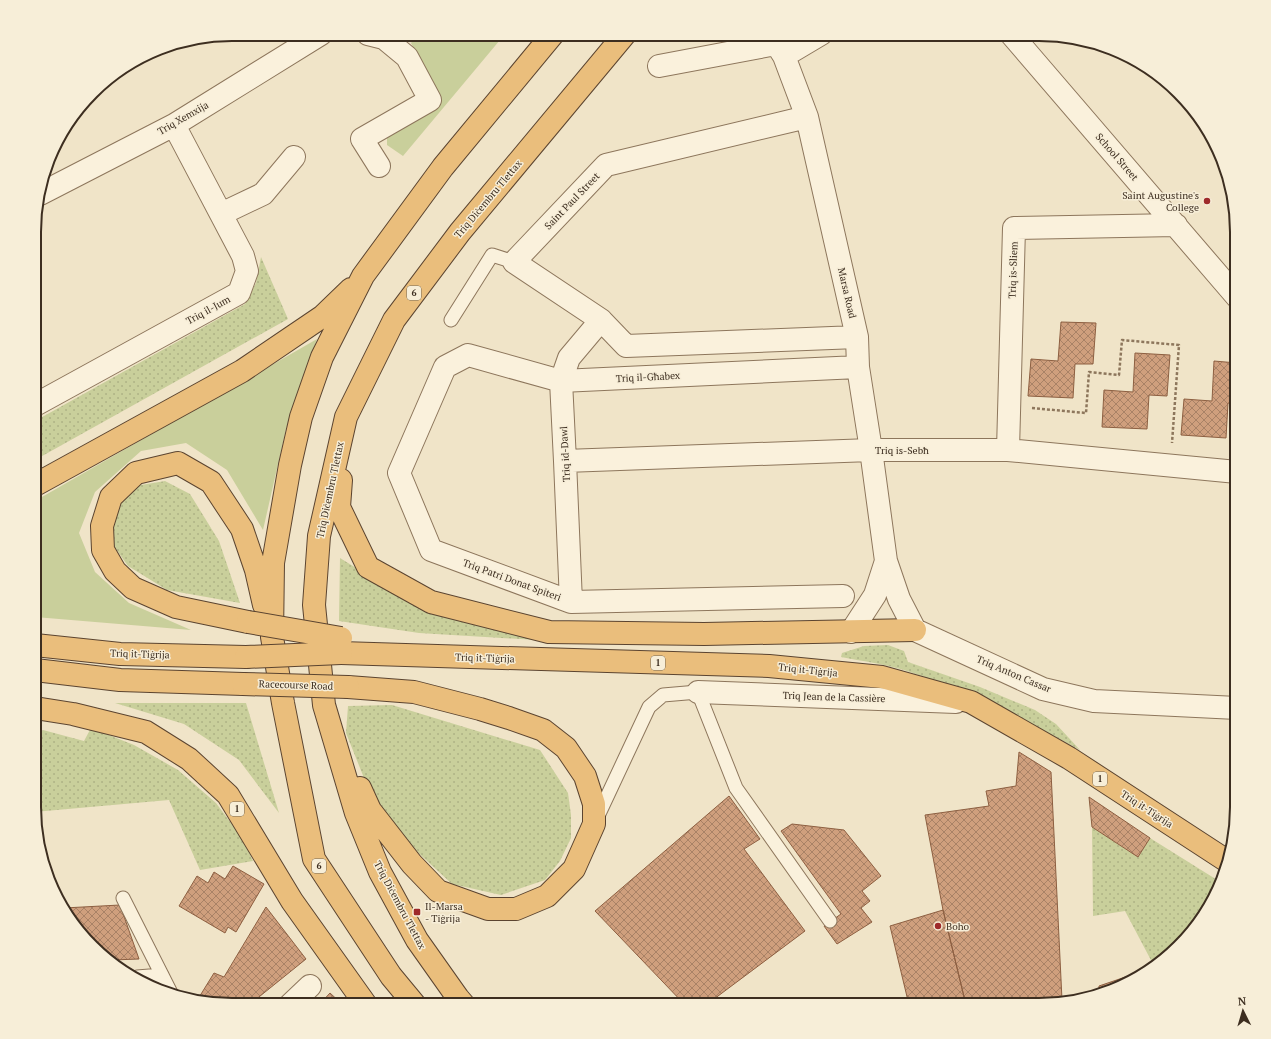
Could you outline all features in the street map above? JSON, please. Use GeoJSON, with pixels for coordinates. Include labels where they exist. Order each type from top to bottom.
{"type":"FeatureCollection","features":[{"type":"Feature","properties":{"kind":"highway","name":"6"},"geometry":{"type":"LineString","coordinates":[[409,998],[391,976],[314,858],[283,703],[272,638],[273,563],[290,465],[301,416],[322,357],[363,276],[443,167],[547,41]]}},
{"type":"Feature","properties":{"kind":"highway","name":"Triq Diċembru Tlettax"},"geometry":{"type":"LineString","coordinates":[[458,998],[416,940],[380,872],[356,813],[324,705],[314,605],[318,536],[346,417],[394,320],[460,232],[619,41]]}},
{"type":"Feature","properties":{"kind":"highway"},"geometry":{"type":"LineString","coordinates":[[41,482],[242,371],[323,316],[363,276]]}},
{"type":"Feature","properties":{"kind":"highway"},"geometry":{"type":"LineString","coordinates":[[346,417],[339,507],[368,567],[431,602],[549,632],[704,634],[915,630]]}},
{"type":"Feature","properties":{"kind":"highway"},"geometry":{"type":"LineString","coordinates":[[272,638],[256,570],[242,529],[211,482],[178,463],[136,473],[111,497],[102,526],[103,550],[115,571],[133,588],[176,607],[248,622],[341,645]]}},
{"type":"Feature","properties":{"kind":"highway","name":"Triq it-Tiġrija"},"geometry":{"type":"LineString","coordinates":[[41,646],[120,654],[246,657],[341,645],[441,656],[769,666],[882,677],[971,702],[1069,758],[1222,858]]}},
{"type":"Feature","properties":{"kind":"highway","name":"Racecourse Road"},"geometry":{"type":"LineString","coordinates":[[41,671],[120,680],[348,687],[414,692],[480,709],[543,730],[566,748],[585,776],[594,804],[594,824]]}},
{"type":"Feature","properties":{"kind":"highway"},"geometry":{"type":"LineString","coordinates":[[324,705],[370,810],[412,864],[438,891],[488,909],[516,909],[547,896],[574,869],[594,824]]}},
{"type":"Feature","properties":{"kind":"highway","name":"1"},"geometry":{"type":"LineString","coordinates":[[41,709],[73,714],[146,732],[189,759],[228,795],[292,901],[361,998]]}},
{"type":"Feature","properties":{"kind":"street","name":"Triq Xemxija"},"geometry":{"type":"LineString","coordinates":[[46,191],[174,125],[310,41]]}},
{"type":"Feature","properties":{"kind":"street"},"geometry":{"type":"LineString","coordinates":[[379,166],[362,139],[430,100],[407,57],[388,41]]}},
{"type":"Feature","properties":{"kind":"street"},"geometry":{"type":"LineString","coordinates":[[659,66],[793,41]]}},
{"type":"Feature","properties":{"kind":"street","name":"School Street"},"geometry":{"type":"LineString","coordinates":[[1018,41],[1230,289]]}},
{"type":"Feature","properties":{"kind":"street","name":"Marsa Road"},"geometry":{"type":"LineString","coordinates":[[777,45],[807,117],[857,338],[858,367],[886,561],[899,600],[915,630]]}},
{"type":"Feature","properties":{"kind":"street","name":"Saint Paul Street"},"geometry":{"type":"LineString","coordinates":[[514,262],[606,166],[807,117]]}},
{"type":"Feature","properties":{"kind":"street","name":"Triq il-Jum"},"geometry":{"type":"LineString","coordinates":[[41,402],[239,292],[247,271],[246,253],[221,214],[174,125]]}},
{"type":"Feature","properties":{"kind":"street"},"geometry":{"type":"LineString","coordinates":[[221,214],[262,194],[294,157]]}},
{"type":"Feature","properties":{"kind":"street","name":"Triq is-Sliem"},"geometry":{"type":"LineString","coordinates":[[1008,450],[1014,228],[1176,225]]}},
{"type":"Feature","properties":{"kind":"street"},"geometry":{"type":"LineString","coordinates":[[514,262],[601,320],[626,346],[857,338]]}},
{"type":"Feature","properties":{"kind":"street","name":"Triq id-Dawl"},"geometry":{"type":"LineString","coordinates":[[570,602],[561,381],[569,358],[601,320]]}},
{"type":"Feature","properties":{"kind":"street","name":"Triq il-Għabex"},"geometry":{"type":"LineString","coordinates":[[445,367],[468,355],[561,381],[858,367]]}},
{"type":"Feature","properties":{"kind":"street","name":"Triq Patri Donat Spiteri"},"geometry":{"type":"LineString","coordinates":[[445,367],[398,473],[431,550],[570,602],[843,596]]}},
{"type":"Feature","properties":{"kind":"street","name":"Triq is-Sebħ"},"geometry":{"type":"LineString","coordinates":[[565,461],[871,450],[1008,450],[1230,471]]}},
{"type":"Feature","properties":{"kind":"street","name":"Marsa Road"},"geometry":{"type":"LineString","coordinates":[[851,632],[875,595],[886,561]]}},
{"type":"Feature","properties":{"kind":"street","name":"Triq Anton Cassar"},"geometry":{"type":"LineString","coordinates":[[915,630],[1043,689],[1094,701],[1230,708]]}},
{"type":"Feature","properties":{"kind":"street","name":"Triq Jean de la Cassière"},"geometry":{"type":"LineString","coordinates":[[698,692],[971,702]]}},
{"type":"Feature","properties":{"kind":"street"},"geometry":{"type":"LineString","coordinates":[[297,998],[310,986]]}},
{"type":"Feature","properties":{"kind":"lane"},"geometry":{"type":"LineString","coordinates":[[451,320],[492,255],[514,262]]}},
{"type":"Feature","properties":{"kind":"lane"},"geometry":{"type":"LineString","coordinates":[[594,824],[649,707],[663,695],[698,692],[736,788],[830,921]]}},
{"type":"Feature","properties":{"kind":"lane"},"geometry":{"type":"LineString","coordinates":[[123,898],[168,987]]}},
{"type":"Feature","properties":{"kind":"lane"},"geometry":{"type":"LineString","coordinates":[[145,976],[162,975]]}},
{"type":"Feature","properties":{"kind":"path"},"geometry":{"type":"LineString","coordinates":[[1009,406],[1086,413],[1089,372],[1119,375],[1122,340],[1179,344],[1171,465]]}},
{"type":"Feature","properties":{"kind":"green space"},"geometry":{"type":"Polygon","coordinates":[[[413,41],[499,41],[403,156],[387,145],[387,133],[440,97],[411,43],[413,41]]]}},
{"type":"Feature","properties":{"kind":"green space"},"geometry":{"type":"Polygon","coordinates":[[[261,257],[288,319],[41,457],[41,418],[245,304],[256,283],[261,257]]]}},
{"type":"Feature","properties":{"kind":"green space"},"geometry":{"type":"Polygon","coordinates":[[[317,339],[286,429],[263,530],[227,470],[186,443],[141,451],[95,492],[79,533],[95,572],[129,603],[191,630],[41,618],[41,498],[317,339]]]}},
{"type":"Feature","properties":{"kind":"green space"},"geometry":{"type":"Polygon","coordinates":[[[165,481],[190,494],[219,541],[240,603],[167,590],[128,566],[111,542],[111,511],[129,487],[165,481]]]}},
{"type":"Feature","properties":{"kind":"green space"},"geometry":{"type":"Polygon","coordinates":[[[340,558],[419,607],[537,640],[419,633],[339,621],[340,558]]]}},
{"type":"Feature","properties":{"kind":"green space"},"geometry":{"type":"Polygon","coordinates":[[[888,645],[904,651],[908,662],[980,687],[1035,710],[1056,724],[1080,750],[1015,716],[950,686],[904,670],[881,664],[841,657],[842,653],[864,646],[888,645]]]}},
{"type":"Feature","properties":{"kind":"green space"},"geometry":{"type":"Polygon","coordinates":[[[115,703],[246,703],[279,813],[239,760],[184,724],[115,703]]]}},
{"type":"Feature","properties":{"kind":"green space"},"geometry":{"type":"Polygon","coordinates":[[[392,705],[540,750],[568,793],[571,815],[571,838],[560,861],[545,880],[501,895],[452,884],[399,835],[364,778],[346,733],[348,706],[392,705]]]}},
{"type":"Feature","properties":{"kind":"green space"},"geometry":{"type":"Polygon","coordinates":[[[91,728],[134,745],[178,770],[216,803],[243,839],[253,861],[200,870],[169,800],[41,811],[41,732],[43,730],[84,741],[91,728]]]}},
{"type":"Feature","properties":{"kind":"green space"},"geometry":{"type":"Polygon","coordinates":[[[1092,827],[1138,857],[1150,838],[1215,879],[1198,913],[1183,933],[1165,951],[1151,961],[1125,911],[1093,916],[1092,827]]]}},
{"type":"Feature","properties":{"kind":"building"},"geometry":{"type":"Polygon","coordinates":[[[1061,322],[1096,323],[1093,364],[1075,364],[1073,398],[1028,396],[1031,359],[1058,361],[1061,322]]]}},
{"type":"Feature","properties":{"kind":"building"},"geometry":{"type":"Polygon","coordinates":[[[1135,353],[1170,355],[1167,396],[1149,395],[1147,429],[1102,427],[1104,390],[1133,392],[1135,353]]]}},
{"type":"Feature","properties":{"kind":"building"},"geometry":{"type":"Polygon","coordinates":[[[1214,361],[1230,362],[1230,403],[1228,403],[1226,438],[1181,435],[1184,399],[1212,401],[1214,361]]]}},
{"type":"Feature","properties":{"kind":"building"},"geometry":{"type":"Polygon","coordinates":[[[1019,752],[1051,772],[1062,996],[1051,998],[964,998],[943,910],[925,815],[989,806],[986,791],[1016,786],[1019,752]]]}},
{"type":"Feature","properties":{"kind":"building"},"geometry":{"type":"Polygon","coordinates":[[[729,796],[760,839],[744,849],[805,931],[715,998],[678,998],[595,911],[729,796]]]}},
{"type":"Feature","properties":{"kind":"building"},"geometry":{"type":"Polygon","coordinates":[[[1089,797],[1150,838],[1138,857],[1092,827],[1089,797]]]}},
{"type":"Feature","properties":{"kind":"building"},"geometry":{"type":"Polygon","coordinates":[[[792,824],[844,830],[881,876],[862,891],[870,901],[861,908],[872,922],[837,944],[824,926],[841,914],[781,831],[792,824]]]}},
{"type":"Feature","properties":{"kind":"building"},"geometry":{"type":"Polygon","coordinates":[[[233,866],[264,884],[236,932],[228,927],[225,933],[179,906],[197,876],[208,883],[214,872],[225,879],[233,866]]]}},
{"type":"Feature","properties":{"kind":"building"},"geometry":{"type":"Polygon","coordinates":[[[120,905],[139,959],[118,960],[106,951],[88,933],[70,908],[120,905]]]}},
{"type":"Feature","properties":{"kind":"building"},"geometry":{"type":"Polygon","coordinates":[[[266,907],[306,959],[258,998],[220,998],[201,995],[214,973],[224,977],[266,907]]]}},
{"type":"Feature","properties":{"kind":"building"},"geometry":{"type":"Polygon","coordinates":[[[943,910],[964,998],[907,998],[890,926],[943,910]]]}},
{"type":"Feature","properties":{"kind":"building"},"geometry":{"type":"Polygon","coordinates":[[[1124,978],[1099,988],[1099,986],[1124,978]]]}},
{"type":"Feature","properties":{"kind":"building"},"geometry":{"type":"Polygon","coordinates":[[[330,993],[335,998],[325,998],[330,993]]]}},
{"type":"Feature","properties":{"kind":"place","name":"Saint Augustine's College"},"geometry":{"type":"Point","coordinates":[1207,201]}},
{"type":"Feature","properties":{"kind":"place","name":"Il-Marsa - Tiġrija"},"geometry":{"type":"Point","coordinates":[417,912]}},
{"type":"Feature","properties":{"kind":"place","name":"Boho"},"geometry":{"type":"Point","coordinates":[938,926]}}]}
